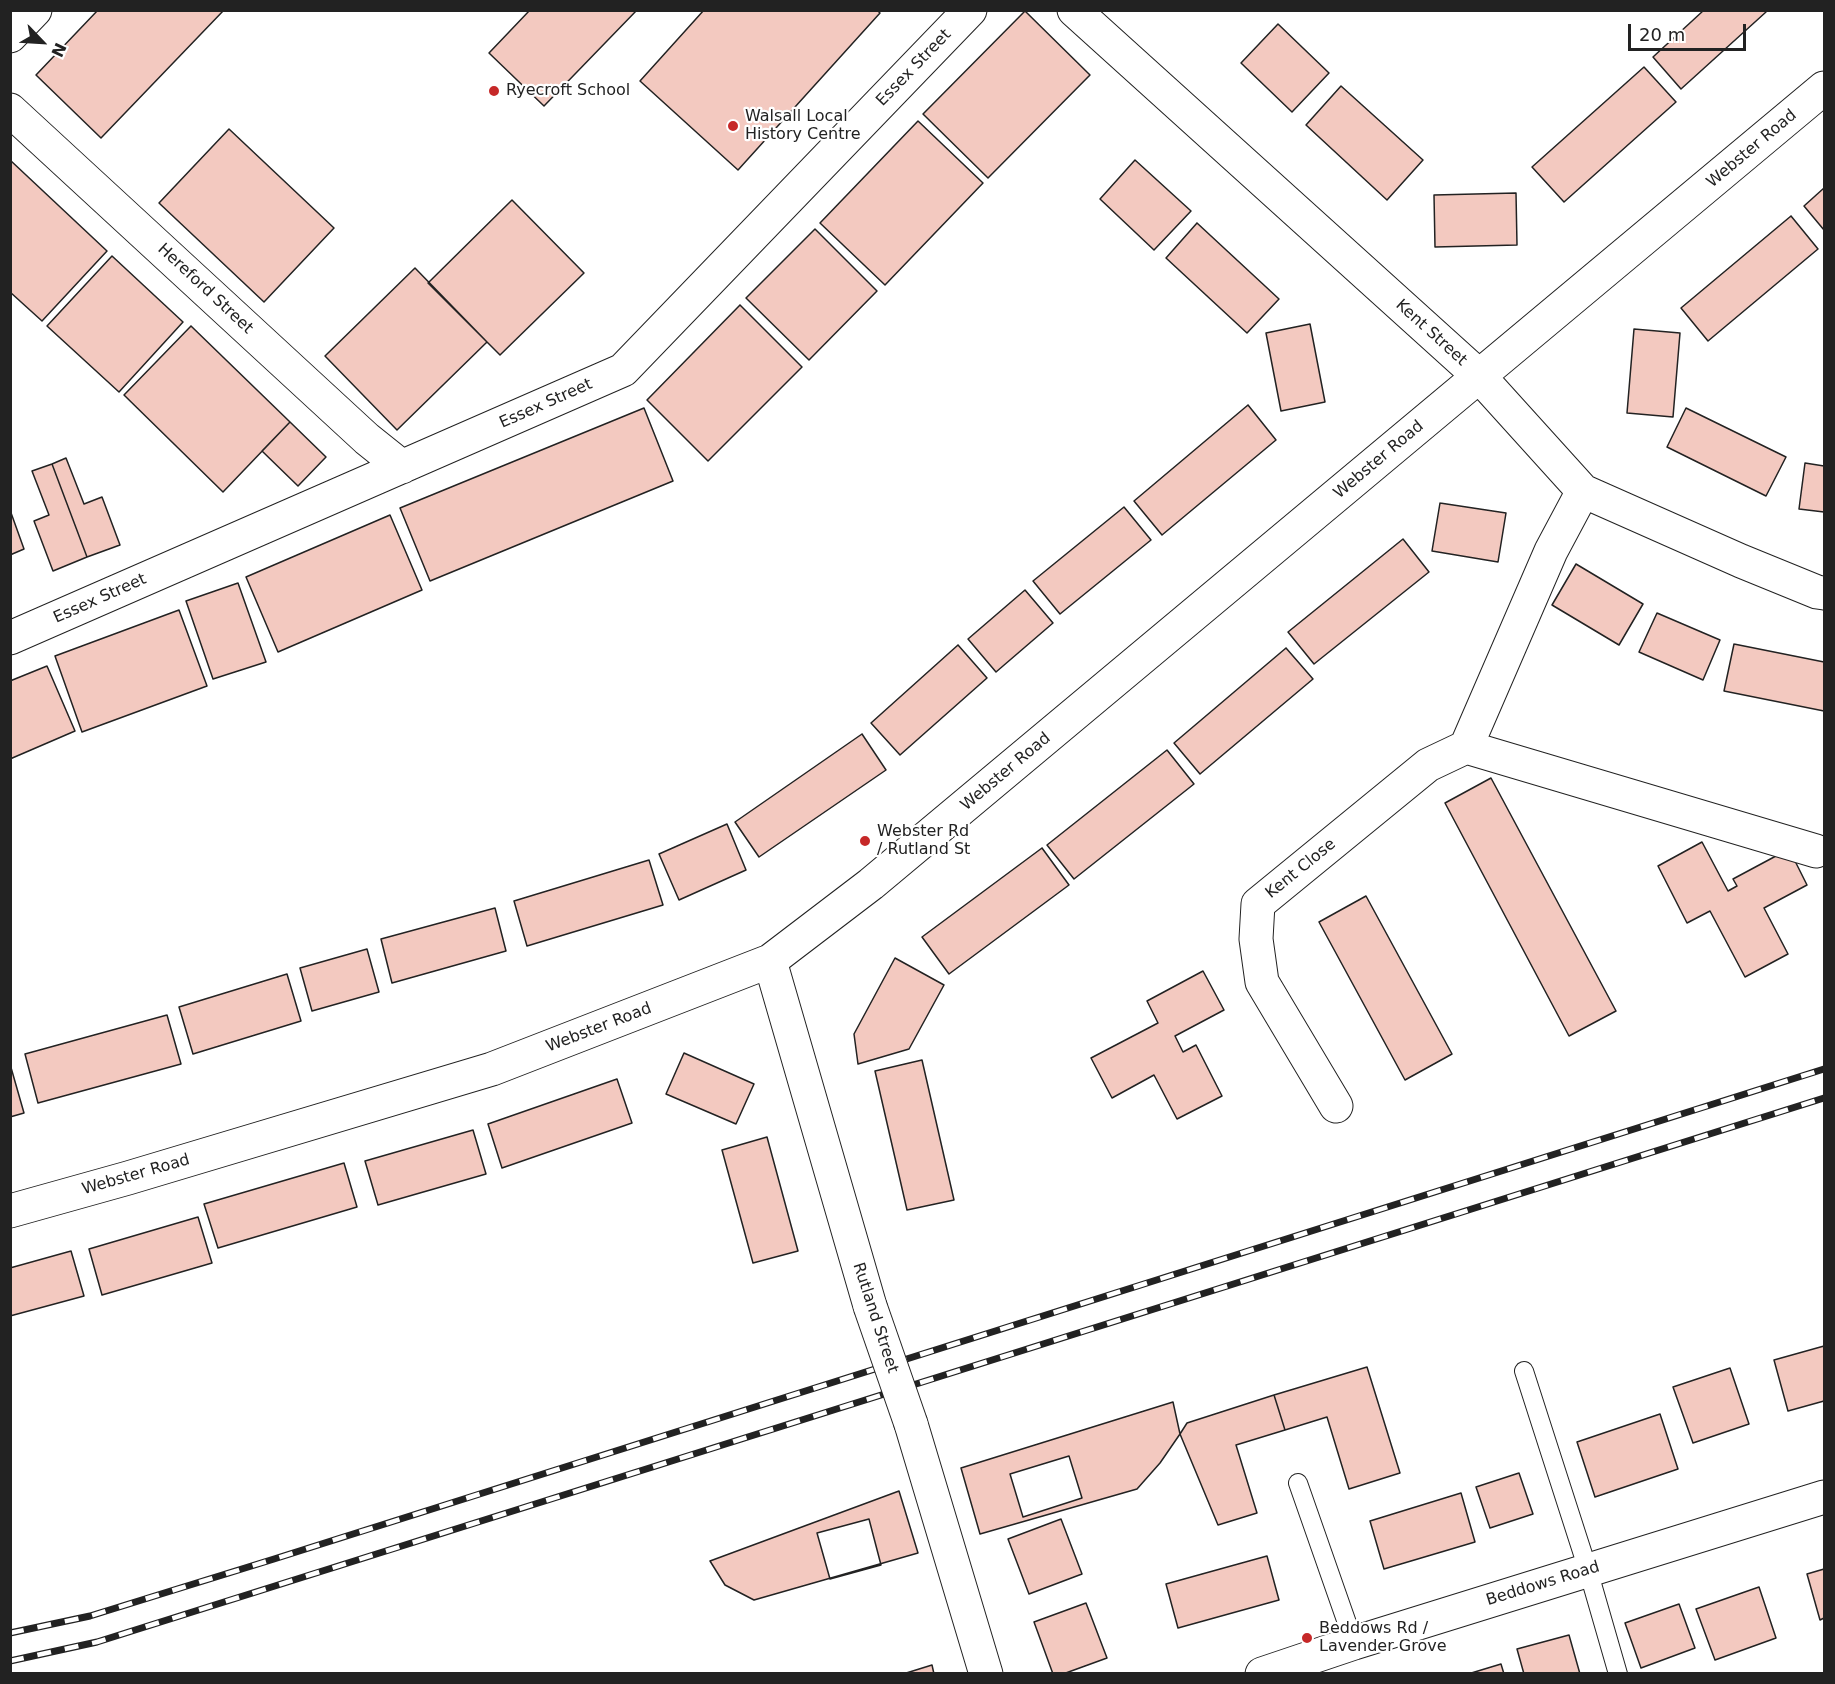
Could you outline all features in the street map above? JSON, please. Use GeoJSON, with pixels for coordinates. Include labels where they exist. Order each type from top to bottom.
{"type":"FeatureCollection","features":[{"type":"Feature","properties":{"kind":"street"},"geometry":{"type":"LineString","coordinates":[[10,36],[35,10]]}},
{"type":"Feature","properties":{"kind":"street","name":"Essex Street"},"geometry":{"type":"LineString","coordinates":[[10,638],[623,370],[970,10]]}},
{"type":"Feature","properties":{"kind":"street","name":"Kent Street"},"geometry":{"type":"LineString","coordinates":[[1074,10],[1479,376],[1583,491],[1741,561],[1824,593]]}},
{"type":"Feature","properties":{"kind":"street","name":"Webster Road"},"geometry":{"type":"LineString","coordinates":[[10,1211],[128,1178],[492,1068],[770,961],[880,877],[1824,88]]}},
{"type":"Feature","properties":{"kind":"street","name":"Hereford Street"},"geometry":{"type":"LineString","coordinates":[[10,110],[367,439],[402,467]]}},
{"type":"Feature","properties":{"kind":"street"},"geometry":{"type":"LineString","coordinates":[[1583,491],[1551,551],[1466,747],[1816,851]]}},
{"type":"Feature","properties":{"kind":"street","name":"Kent Close"},"geometry":{"type":"LineString","coordinates":[[1336,1106],[1262,982],[1256,939],[1258,904],[1428,765],[1466,747]]}},
{"type":"Feature","properties":{"kind":"street","name":"Rutland Street"},"geometry":{"type":"LineString","coordinates":[[770,961],[870,1306],[911,1424],[986,1674]]}},
{"type":"Feature","properties":{"kind":"street","name":"Beddows Road"},"geometry":{"type":"LineString","coordinates":[[1262,1674],[1302,1667],[1354,1643],[1824,1497]]}},
{"type":"Feature","properties":{"kind":"lane"},"geometry":{"type":"LineString","coordinates":[[1524,1371],[1588,1570],[1618,1674]]}},
{"type":"Feature","properties":{"kind":"lane"},"geometry":{"type":"LineString","coordinates":[[1298,1483],[1354,1643]]}},
{"type":"Feature","properties":{"kind":"building"},"geometry":{"type":"Polygon","coordinates":[[[98,10],[224,10],[101,138],[36,75],[98,10]]]}},
{"type":"Feature","properties":{"kind":"building"},"geometry":{"type":"Polygon","coordinates":[[[530,10],[637,10],[544,106],[489,53],[530,10]]]}},
{"type":"Feature","properties":{"kind":"building","name":"Walsall Local History Centre"},"geometry":{"type":"Polygon","coordinates":[[[704,10],[877,10],[880,13],[738,170],[640,81],[704,10]]]}},
{"type":"Feature","properties":{"kind":"building"},"geometry":{"type":"Polygon","coordinates":[[[1704,10],[1764,10],[1766,12],[1681,89],[1653,57],[1704,10]]]}},
{"type":"Feature","properties":{"kind":"building"},"geometry":{"type":"Polygon","coordinates":[[[1025,11],[1090,75],[988,178],[923,114],[1025,11]]]}},
{"type":"Feature","properties":{"kind":"building"},"geometry":{"type":"Polygon","coordinates":[[[1278,24],[1329,73],[1292,112],[1241,63],[1278,24]]]}},
{"type":"Feature","properties":{"kind":"building"},"geometry":{"type":"Polygon","coordinates":[[[1644,67],[1676,102],[1564,202],[1532,167],[1644,67]]]}},
{"type":"Feature","properties":{"kind":"building"},"geometry":{"type":"Polygon","coordinates":[[[1341,86],[1423,160],[1387,200],[1306,125],[1341,86]]]}},
{"type":"Feature","properties":{"kind":"building"},"geometry":{"type":"Polygon","coordinates":[[[918,121],[983,183],[885,285],[820,223],[918,121]]]}},
{"type":"Feature","properties":{"kind":"building"},"geometry":{"type":"Polygon","coordinates":[[[229,129],[334,228],[264,302],[159,203],[229,129]]]}},
{"type":"Feature","properties":{"kind":"building"},"geometry":{"type":"Polygon","coordinates":[[[10,160],[107,251],[42,321],[10,292],[10,160]]]}},
{"type":"Feature","properties":{"kind":"building"},"geometry":{"type":"Polygon","coordinates":[[[1135,160],[1191,211],[1154,250],[1100,199],[1135,160]]]}},
{"type":"Feature","properties":{"kind":"building"},"geometry":{"type":"Polygon","coordinates":[[[1824,188],[1824,230],[1804,206],[1824,188]]]}},
{"type":"Feature","properties":{"kind":"building"},"geometry":{"type":"Polygon","coordinates":[[[1516,193],[1517,245],[1435,247],[1434,195],[1516,193]]]}},
{"type":"Feature","properties":{"kind":"building"},"geometry":{"type":"Polygon","coordinates":[[[512,200],[584,273],[500,355],[428,283],[512,200]]]}},
{"type":"Feature","properties":{"kind":"building"},"geometry":{"type":"Polygon","coordinates":[[[1791,216],[1818,249],[1708,341],[1681,308],[1791,216]]]}},
{"type":"Feature","properties":{"kind":"building"},"geometry":{"type":"Polygon","coordinates":[[[1197,223],[1279,299],[1247,333],[1166,258],[1197,223]]]}},
{"type":"Feature","properties":{"kind":"building"},"geometry":{"type":"Polygon","coordinates":[[[815,229],[877,291],[809,360],[746,298],[815,229]]]}},
{"type":"Feature","properties":{"kind":"building"},"geometry":{"type":"Polygon","coordinates":[[[112,256],[183,322],[119,392],[47,326],[112,256]]]}},
{"type":"Feature","properties":{"kind":"building"},"geometry":{"type":"Polygon","coordinates":[[[415,268],[487,342],[397,430],[325,356],[415,268]]]}},
{"type":"Feature","properties":{"kind":"building"},"geometry":{"type":"Polygon","coordinates":[[[740,305],[802,367],[708,461],[647,400],[740,305]]]}},
{"type":"Feature","properties":{"kind":"building"},"geometry":{"type":"Polygon","coordinates":[[[1310,324],[1325,402],[1281,411],[1266,333],[1310,324]]]}},
{"type":"Feature","properties":{"kind":"building"},"geometry":{"type":"Polygon","coordinates":[[[191,326],[290,422],[223,492],[124,395],[191,326]]]}},
{"type":"Feature","properties":{"kind":"building"},"geometry":{"type":"Polygon","coordinates":[[[1634,329],[1680,333],[1673,417],[1627,413],[1634,329]]]}},
{"type":"Feature","properties":{"kind":"building"},"geometry":{"type":"Polygon","coordinates":[[[1248,405],[1276,440],[1162,535],[1134,501],[1248,405]]]}},
{"type":"Feature","properties":{"kind":"building"},"geometry":{"type":"Polygon","coordinates":[[[644,408],[673,481],[430,581],[400,508],[644,408]]]}},
{"type":"Feature","properties":{"kind":"building"},"geometry":{"type":"Polygon","coordinates":[[[1686,408],[1786,457],[1766,496],[1667,447],[1686,408]]]}},
{"type":"Feature","properties":{"kind":"building"},"geometry":{"type":"Polygon","coordinates":[[[290,422],[326,457],[298,486],[262,451],[290,422]]]}},
{"type":"Feature","properties":{"kind":"building"},"geometry":{"type":"Polygon","coordinates":[[[66,458],[84,504],[102,497],[120,545],[87,557],[52,464],[66,458]]]}},
{"type":"Feature","properties":{"kind":"building"},"geometry":{"type":"Polygon","coordinates":[[[1805,463],[1824,466],[1824,512],[1799,509],[1805,463]]]}},
{"type":"Feature","properties":{"kind":"building"},"geometry":{"type":"Polygon","coordinates":[[[52,464],[87,557],[53,571],[34,521],[49,515],[32,471],[52,464]]]}},
{"type":"Feature","properties":{"kind":"building"},"geometry":{"type":"Polygon","coordinates":[[[1440,503],[1506,513],[1498,562],[1432,551],[1440,503]]]}},
{"type":"Feature","properties":{"kind":"building"},"geometry":{"type":"Polygon","coordinates":[[[1124,507],[1151,540],[1060,614],[1033,581],[1124,507]]]}},
{"type":"Feature","properties":{"kind":"building"},"geometry":{"type":"Polygon","coordinates":[[[10,510],[24,549],[10,555],[10,510]]]}},
{"type":"Feature","properties":{"kind":"building"},"geometry":{"type":"Polygon","coordinates":[[[390,515],[422,590],[278,652],[246,577],[390,515]]]}},
{"type":"Feature","properties":{"kind":"building"},"geometry":{"type":"Polygon","coordinates":[[[1403,539],[1429,572],[1314,664],[1288,632],[1403,539]]]}},
{"type":"Feature","properties":{"kind":"building"},"geometry":{"type":"Polygon","coordinates":[[[1576,564],[1643,604],[1619,645],[1552,605],[1576,564]]]}},
{"type":"Feature","properties":{"kind":"building"},"geometry":{"type":"Polygon","coordinates":[[[238,583],[266,662],[213,679],[186,601],[238,583]]]}},
{"type":"Feature","properties":{"kind":"building"},"geometry":{"type":"Polygon","coordinates":[[[1025,590],[1053,623],[996,672],[968,639],[1025,590]]]}},
{"type":"Feature","properties":{"kind":"building"},"geometry":{"type":"Polygon","coordinates":[[[179,610],[207,686],[82,732],[55,656],[179,610]]]}},
{"type":"Feature","properties":{"kind":"building"},"geometry":{"type":"Polygon","coordinates":[[[1657,613],[1720,640],[1703,680],[1639,652],[1657,613]]]}},
{"type":"Feature","properties":{"kind":"building"},"geometry":{"type":"Polygon","coordinates":[[[1734,644],[1824,662],[1824,711],[1724,691],[1734,644]]]}},
{"type":"Feature","properties":{"kind":"building"},"geometry":{"type":"Polygon","coordinates":[[[958,645],[987,678],[900,755],[871,723],[958,645]]]}},
{"type":"Feature","properties":{"kind":"building"},"geometry":{"type":"Polygon","coordinates":[[[1286,648],[1313,679],[1200,774],[1174,743],[1286,648]]]}},
{"type":"Feature","properties":{"kind":"building"},"geometry":{"type":"Polygon","coordinates":[[[47,666],[75,731],[10,759],[10,681],[47,666]]]}},
{"type":"Feature","properties":{"kind":"building"},"geometry":{"type":"Polygon","coordinates":[[[862,734],[886,770],[759,857],[735,822],[862,734]]]}},
{"type":"Feature","properties":{"kind":"building"},"geometry":{"type":"Polygon","coordinates":[[[1167,750],[1194,784],[1074,879],[1047,845],[1167,750]]]}},
{"type":"Feature","properties":{"kind":"building"},"geometry":{"type":"Polygon","coordinates":[[[1491,778],[1616,1011],[1569,1036],[1445,803],[1491,778]]]}},
{"type":"Feature","properties":{"kind":"building"},"geometry":{"type":"Polygon","coordinates":[[[727,824],[746,870],[679,900],[659,854],[727,824]]]}},
{"type":"Feature","properties":{"kind":"building"},"geometry":{"type":"Polygon","coordinates":[[[1702,842],[1728,891],[1737,886],[1733,879],[1789,849],[1807,885],[1764,908],[1788,954],[1745,977],[1710,911],[1687,923],[1658,866],[1702,842]]]}},
{"type":"Feature","properties":{"kind":"building"},"geometry":{"type":"Polygon","coordinates":[[[1042,848],[1069,885],[949,974],[922,937],[1042,848]]]}},
{"type":"Feature","properties":{"kind":"building"},"geometry":{"type":"Polygon","coordinates":[[[649,860],[663,905],[527,946],[514,901],[649,860]]]}},
{"type":"Feature","properties":{"kind":"building"},"geometry":{"type":"Polygon","coordinates":[[[1366,896],[1452,1054],[1405,1080],[1319,922],[1366,896]]]}},
{"type":"Feature","properties":{"kind":"building"},"geometry":{"type":"Polygon","coordinates":[[[495,908],[506,951],[392,983],[381,939],[495,908]]]}},
{"type":"Feature","properties":{"kind":"building"},"geometry":{"type":"Polygon","coordinates":[[[367,949],[379,992],[312,1011],[300,968],[367,949]]]}},
{"type":"Feature","properties":{"kind":"building"},"geometry":{"type":"Polygon","coordinates":[[[895,958],[944,985],[909,1049],[858,1064],[854,1034],[895,958]]]}},
{"type":"Feature","properties":{"kind":"building"},"geometry":{"type":"Polygon","coordinates":[[[1203,971],[1224,1010],[1175,1036],[1183,1052],[1196,1045],[1222,1096],[1177,1119],[1154,1075],[1112,1098],[1091,1058],[1158,1023],[1147,1001],[1203,971]]]}},
{"type":"Feature","properties":{"kind":"building"},"geometry":{"type":"Polygon","coordinates":[[[287,974],[301,1021],[193,1054],[179,1007],[287,974]]]}},
{"type":"Feature","properties":{"kind":"building"},"geometry":{"type":"Polygon","coordinates":[[[167,1015],[181,1064],[38,1103],[25,1054],[167,1015]]]}},
{"type":"Feature","properties":{"kind":"building"},"geometry":{"type":"Polygon","coordinates":[[[684,1053],[754,1084],[736,1124],[666,1094],[684,1053]]]}},
{"type":"Feature","properties":{"kind":"building"},"geometry":{"type":"Polygon","coordinates":[[[922,1060],[954,1200],[907,1210],[875,1071],[922,1060]]]}},
{"type":"Feature","properties":{"kind":"building"},"geometry":{"type":"Polygon","coordinates":[[[10,1064],[24,1113],[10,1117],[10,1064]]]}},
{"type":"Feature","properties":{"kind":"building"},"geometry":{"type":"Polygon","coordinates":[[[617,1079],[632,1123],[502,1168],[488,1124],[617,1079]]]}},
{"type":"Feature","properties":{"kind":"building"},"geometry":{"type":"Polygon","coordinates":[[[473,1130],[486,1174],[378,1205],[365,1161],[473,1130]]]}},
{"type":"Feature","properties":{"kind":"building"},"geometry":{"type":"Polygon","coordinates":[[[767,1137],[798,1251],[753,1263],[722,1150],[767,1137]]]}},
{"type":"Feature","properties":{"kind":"building"},"geometry":{"type":"Polygon","coordinates":[[[344,1163],[357,1207],[218,1248],[204,1204],[344,1163]]]}},
{"type":"Feature","properties":{"kind":"building"},"geometry":{"type":"Polygon","coordinates":[[[198,1217],[212,1263],[102,1295],[89,1249],[198,1217]]]}},
{"type":"Feature","properties":{"kind":"building"},"geometry":{"type":"Polygon","coordinates":[[[71,1251],[84,1296],[10,1316],[10,1268],[71,1251]]]}},
{"type":"Feature","properties":{"kind":"building"},"geometry":{"type":"Polygon","coordinates":[[[1824,1346],[1824,1401],[1788,1411],[1774,1360],[1824,1346]]]}},
{"type":"Feature","properties":{"kind":"building"},"geometry":{"type":"Polygon","coordinates":[[[1367,1367],[1400,1473],[1349,1489],[1327,1417],[1285,1430],[1274,1395],[1367,1367]]]}},
{"type":"Feature","properties":{"kind":"building"},"geometry":{"type":"Polygon","coordinates":[[[1730,1368],[1749,1424],[1693,1443],[1673,1387],[1730,1368]]]}},
{"type":"Feature","properties":{"kind":"building"},"geometry":{"type":"Polygon","coordinates":[[[1274,1395],[1285,1430],[1236,1445],[1257,1513],[1218,1525],[1180,1434],[1187,1423],[1274,1395]]]}},
{"type":"Feature","properties":{"kind":"building"},"geometry":{"type":"Polygon","coordinates":[[[1173,1402],[1180,1434],[1160,1463],[1137,1489],[980,1534],[961,1468],[1173,1402]]]}},
{"type":"Feature","properties":{"kind":"building"},"geometry":{"type":"Polygon","coordinates":[[[1660,1414],[1678,1469],[1595,1497],[1577,1442],[1660,1414]]]}},
{"type":"Feature","properties":{"kind":"building"},"geometry":{"type":"Polygon","coordinates":[[[1069,1456],[1082,1498],[1023,1517],[1010,1474],[1069,1456]]]}},
{"type":"Feature","properties":{"kind":"building"},"geometry":{"type":"Polygon","coordinates":[[[1519,1473],[1533,1514],[1490,1528],[1476,1487],[1519,1473]]]}},
{"type":"Feature","properties":{"kind":"building"},"geometry":{"type":"Polygon","coordinates":[[[899,1491],[918,1553],[754,1600],[725,1585],[710,1561],[899,1491]]]}},
{"type":"Feature","properties":{"kind":"building"},"geometry":{"type":"Polygon","coordinates":[[[1461,1493],[1475,1542],[1384,1569],[1370,1521],[1461,1493]]]}},
{"type":"Feature","properties":{"kind":"building"},"geometry":{"type":"Polygon","coordinates":[[[869,1519],[881,1565],[830,1579],[817,1533],[869,1519]]]}},
{"type":"Feature","properties":{"kind":"building"},"geometry":{"type":"Polygon","coordinates":[[[1061,1519],[1082,1574],[1029,1594],[1008,1539],[1061,1519]]]}},
{"type":"Feature","properties":{"kind":"building"},"geometry":{"type":"Polygon","coordinates":[[[1267,1556],[1279,1600],[1178,1628],[1166,1584],[1267,1556]]]}},
{"type":"Feature","properties":{"kind":"building"},"geometry":{"type":"Polygon","coordinates":[[[1824,1569],[1824,1618],[1820,1620],[1807,1574],[1824,1569]]]}},
{"type":"Feature","properties":{"kind":"building"},"geometry":{"type":"Polygon","coordinates":[[[1759,1587],[1776,1638],[1715,1660],[1696,1609],[1759,1587]]]}},
{"type":"Feature","properties":{"kind":"building"},"geometry":{"type":"Polygon","coordinates":[[[1086,1603],[1107,1658],[1063,1674],[1053,1674],[1034,1622],[1086,1603]]]}},
{"type":"Feature","properties":{"kind":"building"},"geometry":{"type":"Polygon","coordinates":[[[1679,1604],[1695,1648],[1641,1668],[1625,1623],[1679,1604]]]}},
{"type":"Feature","properties":{"kind":"building"},"geometry":{"type":"Polygon","coordinates":[[[1569,1635],[1580,1674],[1524,1674],[1517,1649],[1569,1635]]]}},
{"type":"Feature","properties":{"kind":"building"},"geometry":{"type":"Polygon","coordinates":[[[1501,1664],[1504,1674],[1468,1674],[1501,1664]]]}},
{"type":"Feature","properties":{"kind":"building"},"geometry":{"type":"Polygon","coordinates":[[[932,1665],[934,1674],[903,1674],[932,1665]]]}},
{"type":"Feature","properties":{"kind":"railway"},"geometry":{"type":"LineString","coordinates":[[10,1633],[90,1616],[274,1559],[1824,1069]]}},
{"type":"Feature","properties":{"kind":"railway"},"geometry":{"type":"LineString","coordinates":[[10,1661],[97,1642],[1824,1098]]}},
{"type":"Feature","properties":{"kind":"place","name":"Ryecroft School"},"geometry":{"type":"Point","coordinates":[494,91]}},
{"type":"Feature","properties":{"kind":"place","name":"Walsall Local History Centre"},"geometry":{"type":"Point","coordinates":[733,126]}},
{"type":"Feature","properties":{"kind":"place","name":"Webster Rd / Rutland St"},"geometry":{"type":"Point","coordinates":[865,841]}},
{"type":"Feature","properties":{"kind":"place","name":"Beddows Rd / Lavender Grove"},"geometry":{"type":"Point","coordinates":[1307,1638]}}]}
